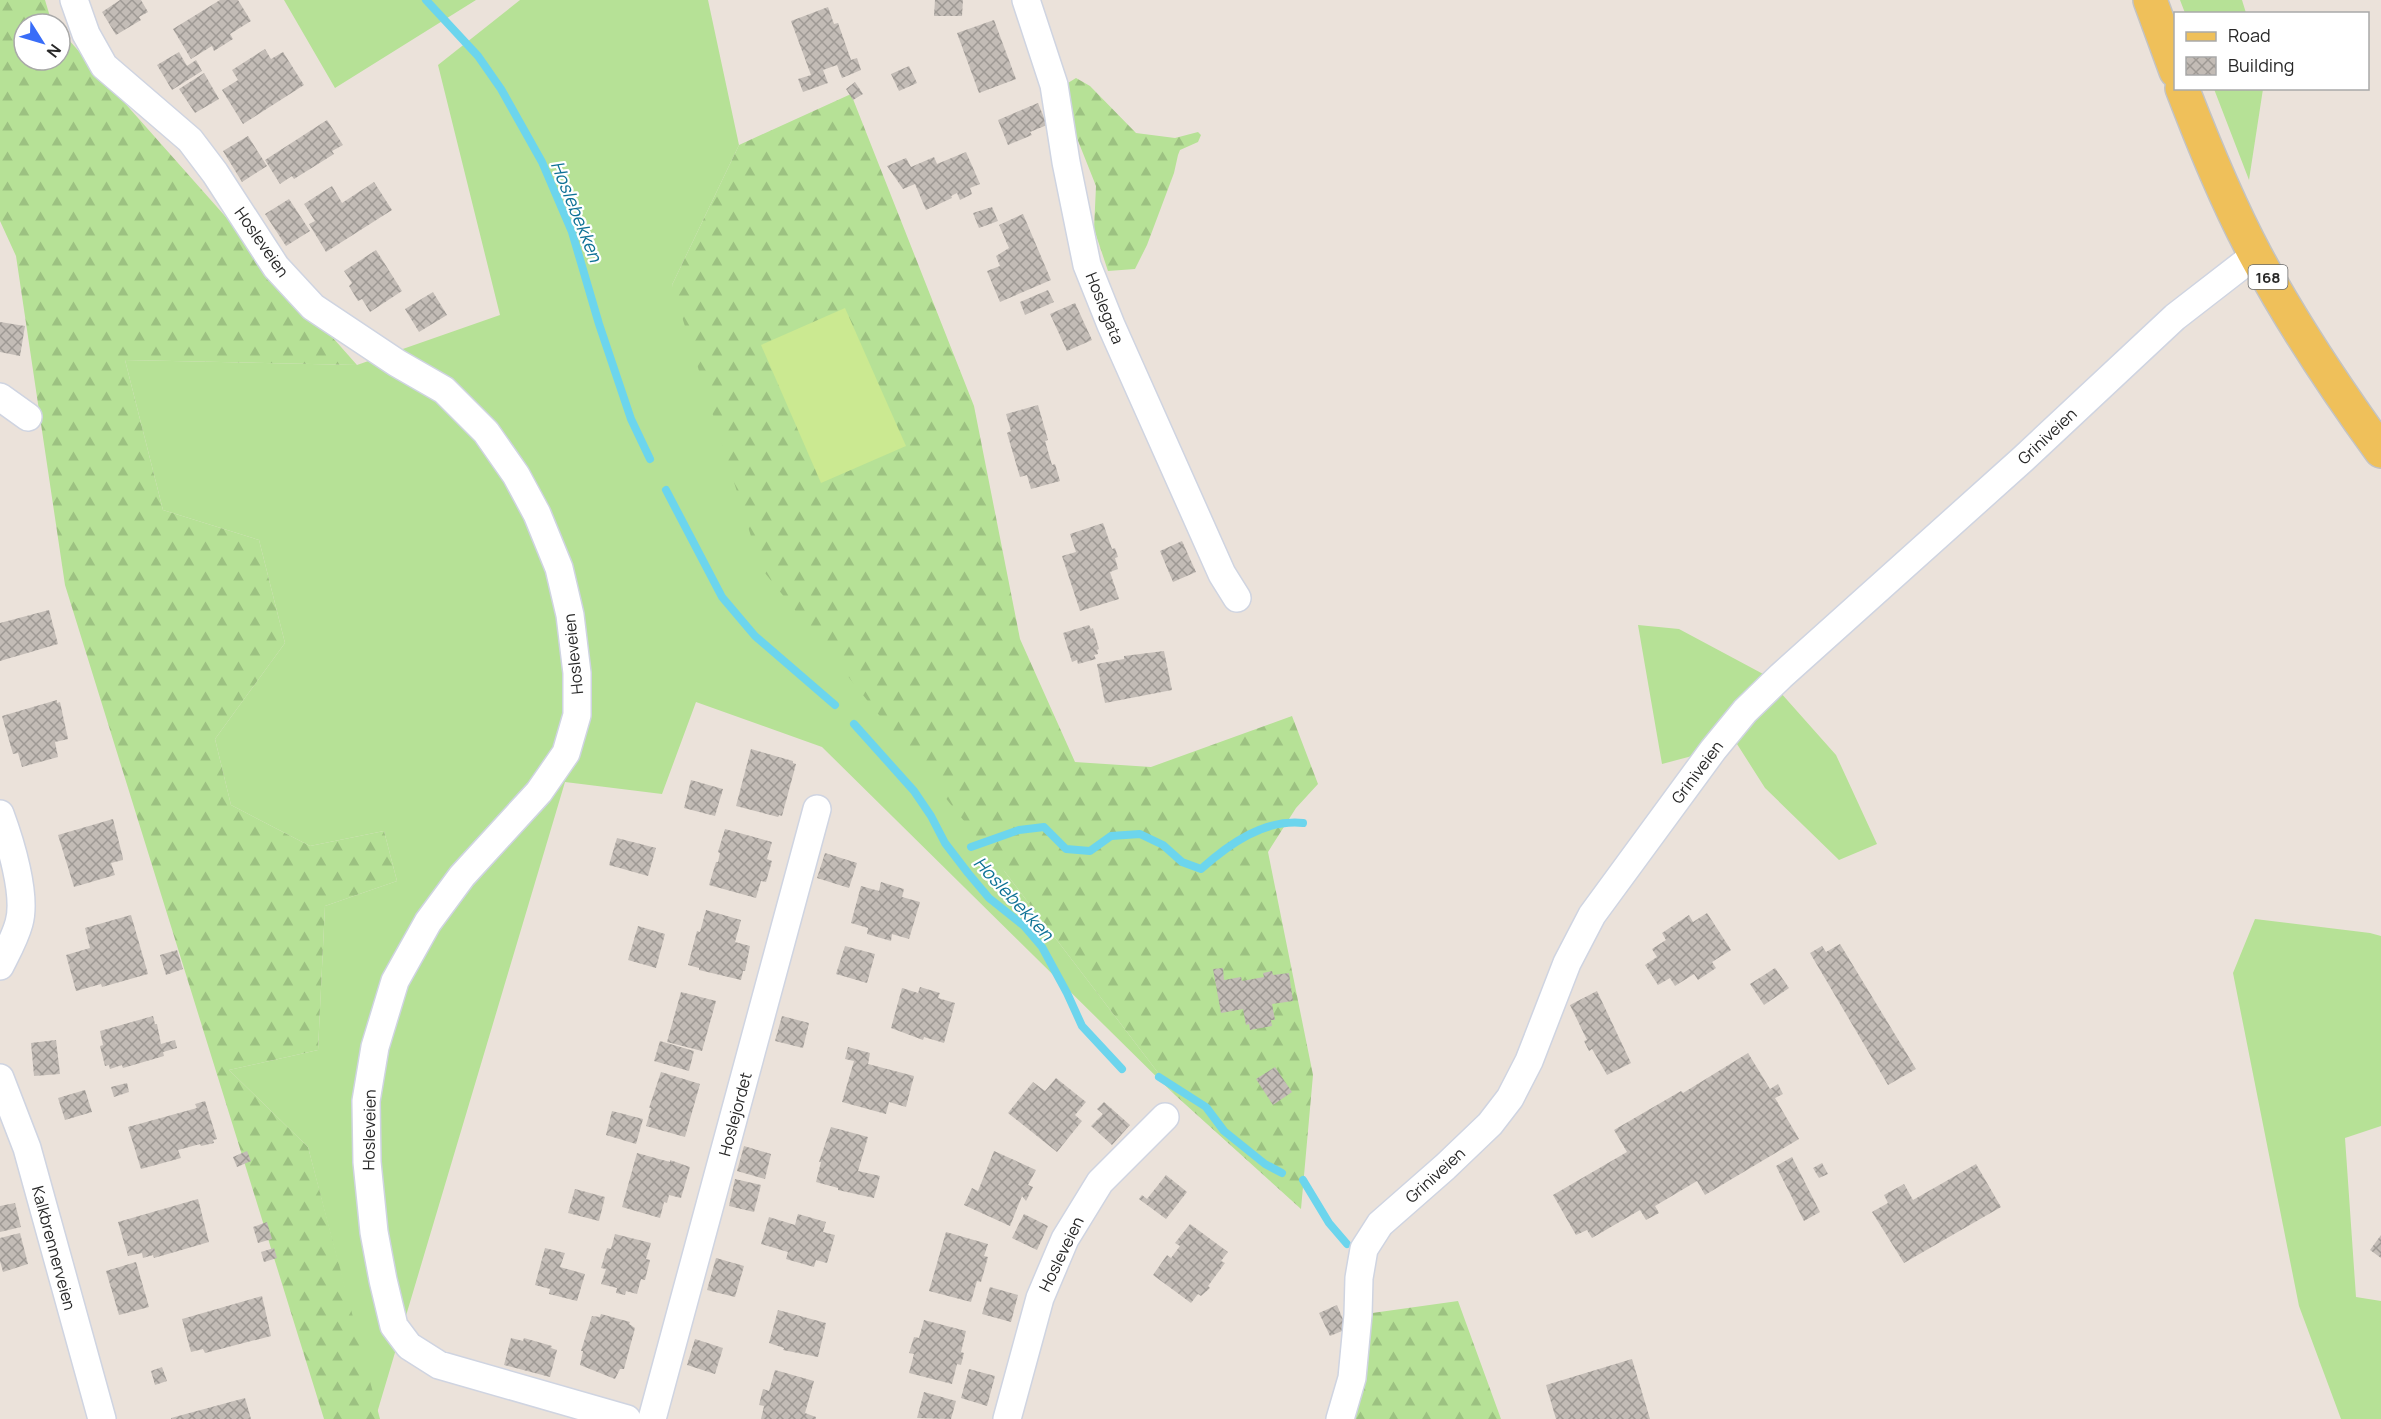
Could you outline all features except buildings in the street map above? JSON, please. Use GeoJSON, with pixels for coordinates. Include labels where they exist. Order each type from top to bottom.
{"type":"FeatureCollection","features":[{"type":"Feature","properties":{"kind":"main road"},"geometry":{"type":"LineString","coordinates":[[2151,0],[2174,67]]}},
{"type":"Feature","properties":{"kind":"main road","name":"168"},"geometry":{"type":"LineString","coordinates":[[2183,90],[2206,148],[2255,255],[2308,344],[2381,451]]}},
{"type":"Feature","properties":{"kind":"street","name":"Hosleveien"},"geometry":{"type":"LineString","coordinates":[[74,0],[86,34],[104,66],[190,140],[214,172],[276,267],[313,307],[397,363],[444,390],[486,432],[522,484],[554,557],[570,615],[577,673],[577,715],[566,753],[539,792],[462,876],[428,922],[395,981],[375,1047],[366,1101],[367,1162],[374,1232],[383,1280],[394,1326],[409,1346],[439,1365],[627,1419]]}},
{"type":"Feature","properties":{"kind":"street","name":"Hoslegata"},"geometry":{"type":"LineString","coordinates":[[1026,0],[1054,85],[1066,162],[1087,265],[1111,326],[1222,574],[1237,598]]}},
{"type":"Feature","properties":{"kind":"street","name":"Griniveien"},"geometry":{"type":"LineString","coordinates":[[1340,1419],[1352,1378],[1359,1278],[1364,1249],[1380,1224],[1453,1160],[1490,1124],[1510,1098],[1529,1061],[1567,963],[1592,915],[1713,750],[1745,711],[1781,676],[2024,459],[2175,317],[2255,255]]}},
{"type":"Feature","properties":{"kind":"street"},"geometry":{"type":"LineString","coordinates":[[0,397],[28,417]]}},
{"type":"Feature","properties":{"kind":"street","name":"Hoslejordet"},"geometry":{"type":"LineString","coordinates":[[652,1419],[817,809]]}},
{"type":"Feature","properties":{"kind":"street"},"geometry":{"type":"LineString","coordinates":[[0,814],[12,847],[19,886],[20,922],[0,966]]}},
{"type":"Feature","properties":{"kind":"street","name":"Kalkbrennerveien"},"geometry":{"type":"LineString","coordinates":[[0,1078],[27,1148],[102,1419]]}},
{"type":"Feature","properties":{"kind":"street","name":"Hosleveien"},"geometry":{"type":"LineString","coordinates":[[1007,1419],[1040,1298],[1065,1239],[1100,1182],[1165,1117]]}},
{"type":"Feature","properties":{"kind":"green space"},"geometry":{"type":"Polygon","coordinates":[[[0,0],[45,0],[49,12],[12,12],[12,72],[72,72],[72,44],[357,365],[125,360],[163,510],[259,540],[285,643],[215,739],[231,805],[310,846],[384,831],[397,881],[325,906],[318,1050],[229,1070],[308,1147],[380,1419],[324,1419],[65,585],[16,256],[0,221],[0,0]]]}},
{"type":"Feature","properties":{"kind":"green space"},"geometry":{"type":"Polygon","coordinates":[[[284,0],[476,0],[335,88],[284,0]]]}},
{"type":"Feature","properties":{"kind":"green space"},"geometry":{"type":"Polygon","coordinates":[[[520,0],[708,0],[739,145],[672,285],[1005,872],[1175,1095],[822,747],[696,702],[662,794],[565,782],[377,1413],[308,1147],[229,1070],[318,1050],[325,906],[397,881],[384,831],[310,846],[231,805],[215,739],[285,643],[259,540],[163,510],[125,360],[357,365],[500,315],[438,65],[520,0]]]}},
{"type":"Feature","properties":{"kind":"green space"},"geometry":{"type":"Polygon","coordinates":[[[2180,0],[2242,0],[2246,12],[2185,12],[2180,0]]]}},
{"type":"Feature","properties":{"kind":"green space"},"geometry":{"type":"Polygon","coordinates":[[[1076,78],[1090,86],[1136,133],[1175,138],[1198,132],[1201,135],[1198,142],[1180,150],[1174,173],[1147,245],[1135,269],[1108,271],[1094,229],[1096,186],[1067,113],[1063,86],[1076,78]]]}},
{"type":"Feature","properties":{"kind":"green space"},"geometry":{"type":"Polygon","coordinates":[[[2214,90],[2263,90],[2249,180],[2214,90]]]}},
{"type":"Feature","properties":{"kind":"green space"},"geometry":{"type":"Polygon","coordinates":[[[851,94],[974,406],[1020,639],[1075,762],[1151,767],[1292,716],[1318,784],[1296,808],[1268,852],[1313,1075],[1301,1209],[1175,1095],[1005,872],[761,568],[672,285],[739,145],[851,94]]]}},
{"type":"Feature","properties":{"kind":"green space"},"geometry":{"type":"Polygon","coordinates":[[[845,308],[906,446],[821,483],[761,345],[845,308]]]}},
{"type":"Feature","properties":{"kind":"green space"},"geometry":{"type":"Polygon","coordinates":[[[1638,625],[1679,629],[1765,675],[1836,755],[1877,844],[1839,860],[1765,788],[1737,744],[1662,764],[1638,625]]]}},
{"type":"Feature","properties":{"kind":"green space"},"geometry":{"type":"Polygon","coordinates":[[[2255,919],[2381,936],[2381,1126],[2345,1138],[2356,1297],[2381,1301],[2381,1419],[2341,1419],[2299,1306],[2233,973],[2255,919]]]}},
{"type":"Feature","properties":{"kind":"green space"},"geometry":{"type":"Polygon","coordinates":[[[1458,1301],[1501,1419],[1340,1419],[1358,1315],[1458,1301]]]}},
{"type":"Feature","properties":{"kind":"waterway","name":"Hoslebekken"},"geometry":{"type":"LineString","coordinates":[[426,0],[478,56],[501,89],[542,162],[572,232],[599,324],[631,419],[650,459]]}},
{"type":"Feature","properties":{"kind":"waterway","name":"Hoslebekken"},"geometry":{"type":"LineString","coordinates":[[666,490],[722,597],[755,636],[835,705]]}},
{"type":"Feature","properties":{"kind":"waterway","name":"Hoslebekken"},"geometry":{"type":"LineString","coordinates":[[854,724],[914,791],[931,816],[945,843],[989,898],[1024,926],[1042,947],[1082,1026],[1122,1069]]}},
{"type":"Feature","properties":{"kind":"waterway"},"geometry":{"type":"LineString","coordinates":[[971,847],[1019,830],[1044,827],[1066,849],[1090,851],[1111,836],[1140,834],[1163,845],[1182,862],[1201,869],[1235,842],[1261,829],[1275,825],[1303,823]]}},
{"type":"Feature","properties":{"kind":"waterway","name":"Hoslebekken"},"geometry":{"type":"LineString","coordinates":[[1159,1077],[1206,1107],[1224,1131],[1265,1164],[1282,1173]]}},
{"type":"Feature","properties":{"kind":"waterway","name":"Hoslebekken"},"geometry":{"type":"LineString","coordinates":[[1303,1180],[1329,1223],[1347,1244]]}}]}
